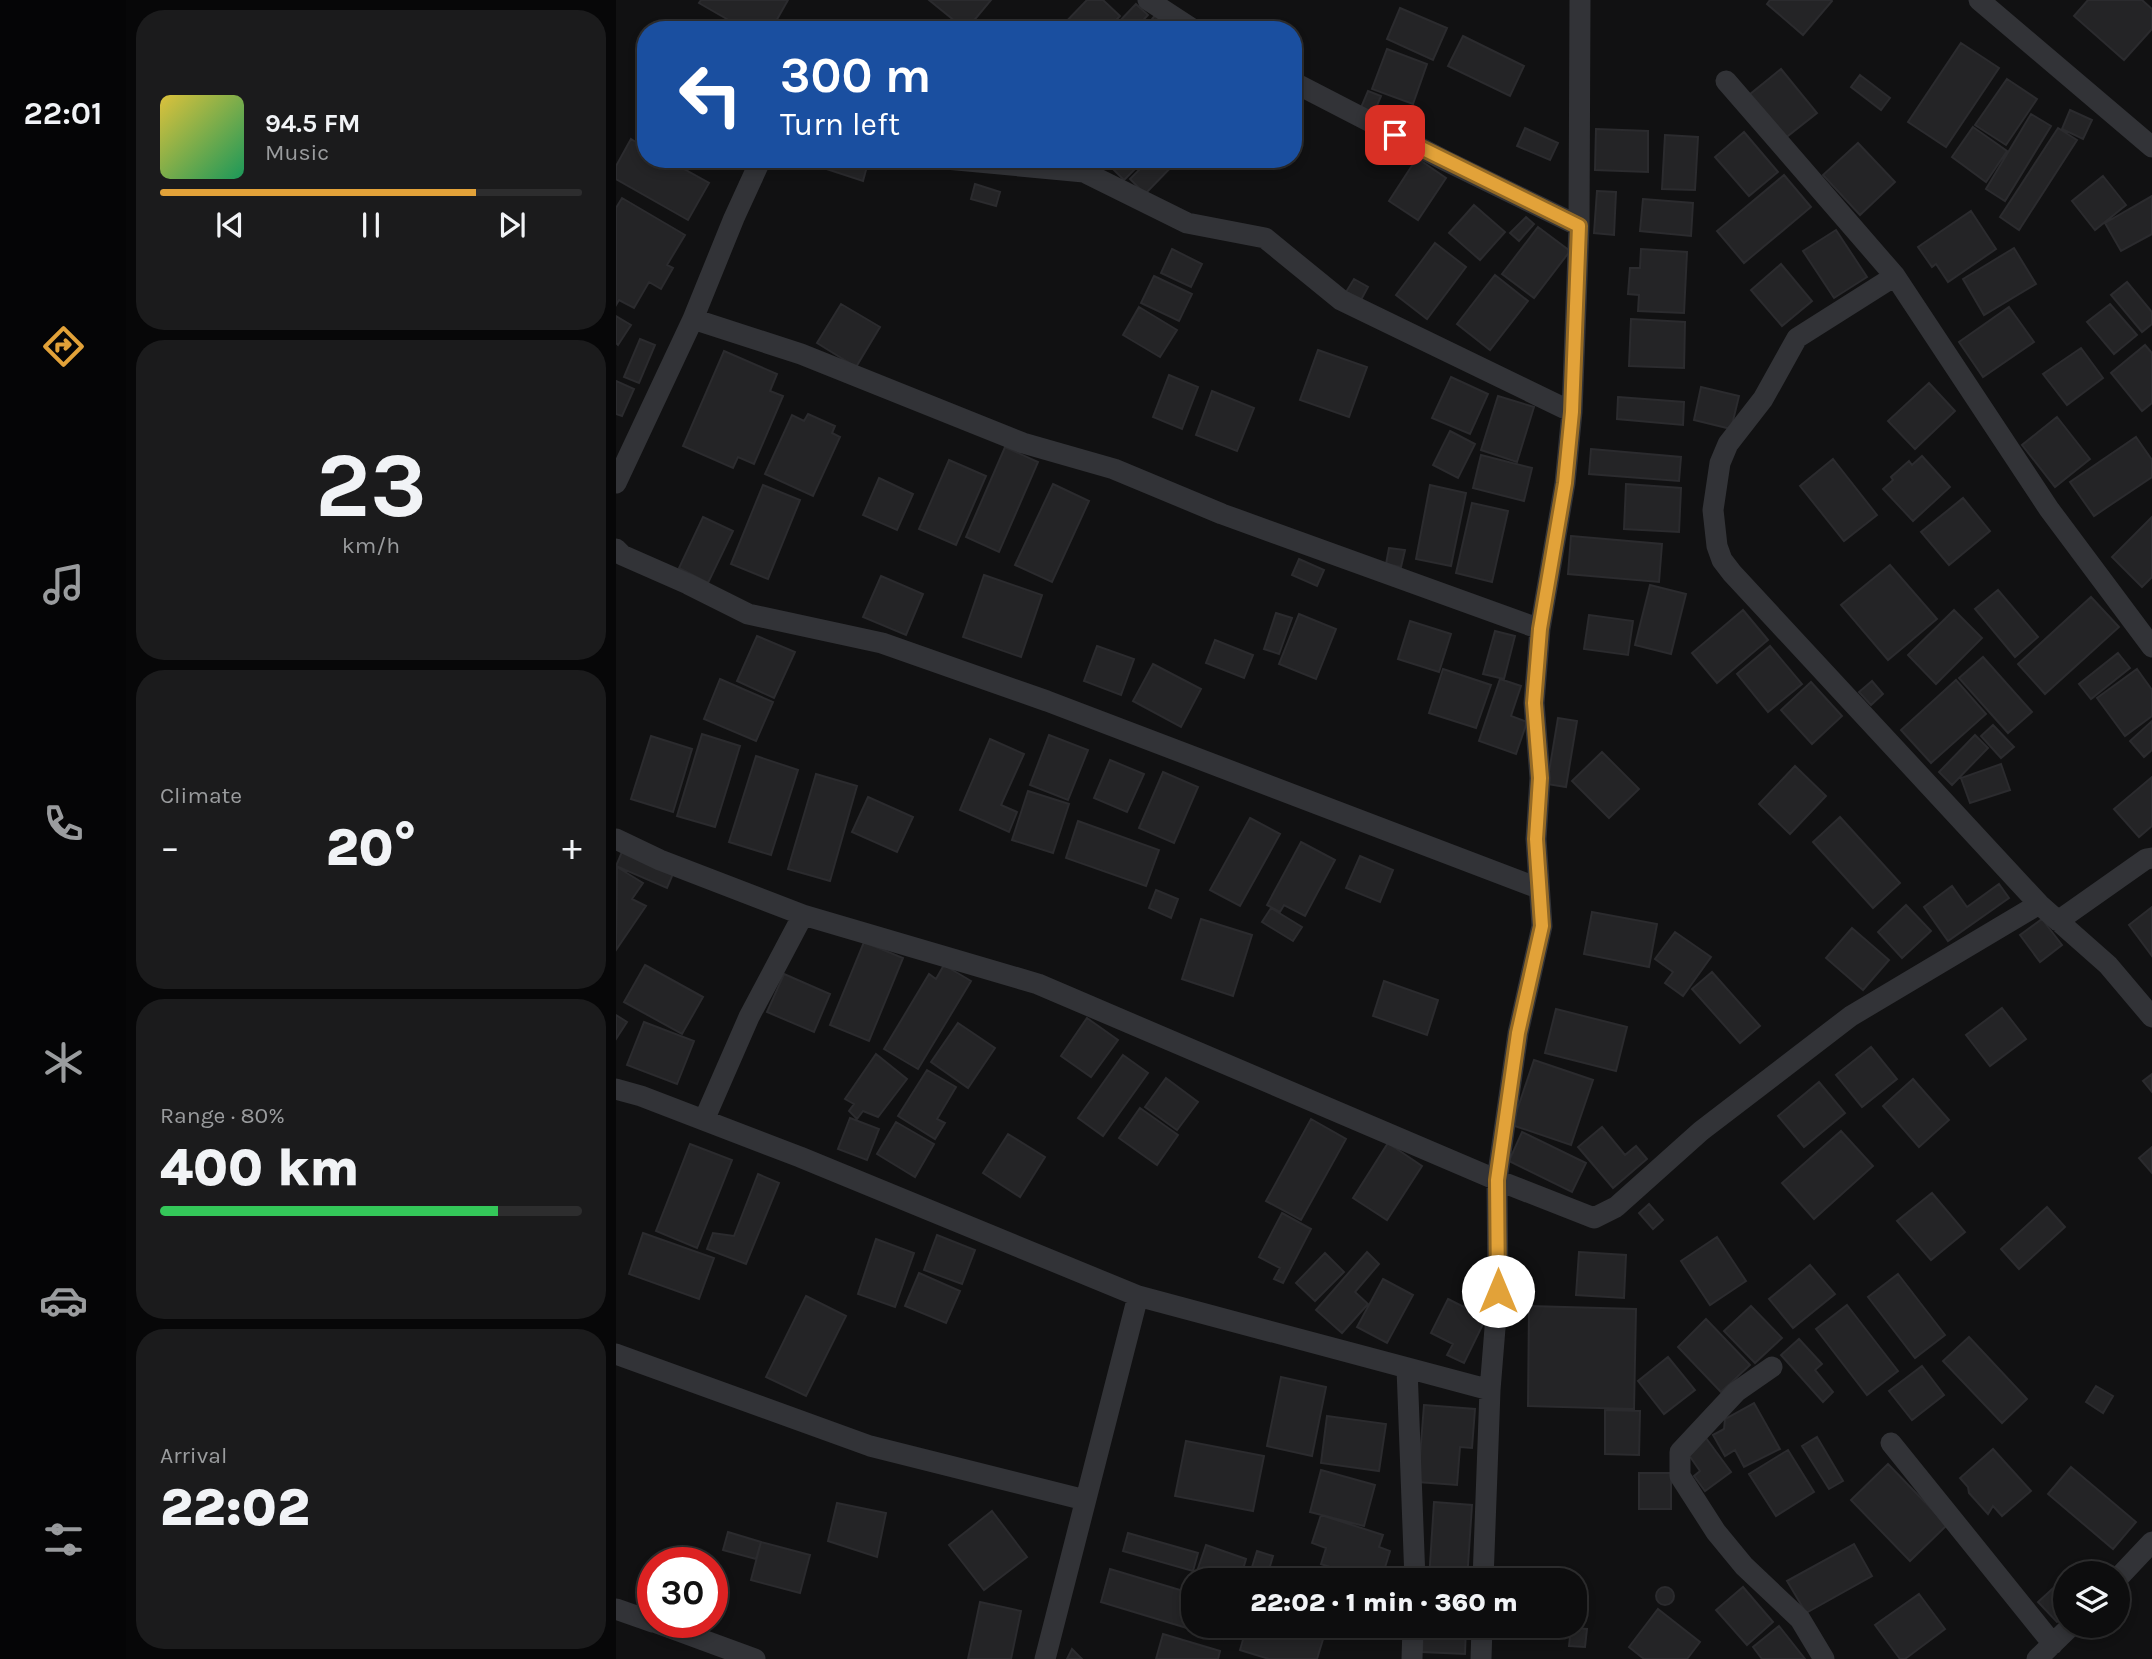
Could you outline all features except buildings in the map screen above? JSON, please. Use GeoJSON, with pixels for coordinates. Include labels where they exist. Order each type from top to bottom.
{"type":"FeatureCollection","features":[{"type":"Feature","properties":{"kind":"street"},"geometry":{"type":"LineString","coordinates":[[1148,0],[1180,21]]}},
{"type":"Feature","properties":{"kind":"street"},"geometry":{"type":"LineString","coordinates":[[1483,1568],[1490,1390],[1498,1291],[1497,1180],[1518,1033],[1542,926],[1536,839],[1540,778],[1534,703],[1540,629],[1565,483],[1572,412],[1579,226],[1580,0]]}},
{"type":"Feature","properties":{"kind":"street"},"geometry":{"type":"LineString","coordinates":[[1979,0],[2152,147]]}},
{"type":"Feature","properties":{"kind":"street"},"geometry":{"type":"LineString","coordinates":[[1726,81],[1895,276],[2049,509],[2152,647]]}},
{"type":"Feature","properties":{"kind":"street"},"geometry":{"type":"LineString","coordinates":[[1302,87],[1431,154],[1579,226]]}},
{"type":"Feature","properties":{"kind":"street"},"geometry":{"type":"LineString","coordinates":[[616,483],[693,319],[757,168]]}},
{"type":"Feature","properties":{"kind":"street"},"geometry":{"type":"LineString","coordinates":[[1042,168],[1084,172],[1187,223],[1265,239],[1341,300],[1572,412]]}},
{"type":"Feature","properties":{"kind":"street"},"geometry":{"type":"LineString","coordinates":[[1895,276],[1797,338],[1763,399],[1728,444],[1720,463],[1713,510],[1717,546],[1722,560],[1732,573],[2039,904],[2108,965],[2152,1017]]}},
{"type":"Feature","properties":{"kind":"street"},"geometry":{"type":"LineString","coordinates":[[693,319],[801,354],[1023,443],[1114,469],[1222,514],[1540,629]]}},
{"type":"Feature","properties":{"kind":"street"},"geometry":{"type":"LineString","coordinates":[[616,549],[622,555],[748,614],[882,643],[1047,701],[1538,888]]}},
{"type":"Feature","properties":{"kind":"street"},"geometry":{"type":"LineString","coordinates":[[616,839],[660,860],[803,915],[1038,984],[1497,1180],[1594,1218],[1616,1207],[1701,1131],[1851,1016],[2039,904]]}},
{"type":"Feature","properties":{"kind":"street"},"geometry":{"type":"LineString","coordinates":[[2058,922],[2146,859],[2152,858]]}},
{"type":"Feature","properties":{"kind":"street"},"geometry":{"type":"LineString","coordinates":[[704,1120],[749,1017],[803,915]]}},
{"type":"Feature","properties":{"kind":"street"},"geometry":{"type":"LineString","coordinates":[[616,1089],[704,1120],[1138,1297],[1490,1390]]}},
{"type":"Feature","properties":{"kind":"street"},"geometry":{"type":"LineString","coordinates":[[1045,1659],[1138,1297]]}},
{"type":"Feature","properties":{"kind":"street"},"geometry":{"type":"LineString","coordinates":[[616,1354],[870,1446],[1085,1500]]}},
{"type":"Feature","properties":{"kind":"street"},"geometry":{"type":"LineString","coordinates":[[1772,1367],[1736,1392],[1679,1452],[1680,1476],[1716,1532],[1744,1566],[1800,1619],[1824,1659]]}},
{"type":"Feature","properties":{"kind":"street"},"geometry":{"type":"LineString","coordinates":[[1407,1368],[1415,1568]]}},
{"type":"Feature","properties":{"kind":"street"},"geometry":{"type":"LineString","coordinates":[[1891,1443],[2045,1652],[2059,1638]]}},
{"type":"Feature","properties":{"kind":"street"},"geometry":{"type":"LineString","coordinates":[[2130,1565],[2152,1542]]}},
{"type":"Feature","properties":{"kind":"street"},"geometry":{"type":"LineString","coordinates":[[616,1609],[637,1616]]}},
{"type":"Feature","properties":{"kind":"street"},"geometry":{"type":"LineString","coordinates":[[697,1638],[755,1659]]}},
{"type":"Feature","properties":{"kind":"street"},"geometry":{"type":"LineString","coordinates":[[1412,1659],[1413,1638]]}},
{"type":"Feature","properties":{"kind":"street"},"geometry":{"type":"LineString","coordinates":[[1481,1659],[1482,1638]]}},
{"type":"Feature","properties":{"kind":"route"},"geometry":{"type":"LineString","coordinates":[[1395,135],[1579,226],[1572,412],[1565,483],[1540,629],[1534,703],[1540,778],[1536,839],[1542,926],[1518,1033],[1497,1180],[1498,1291]]}}]}
